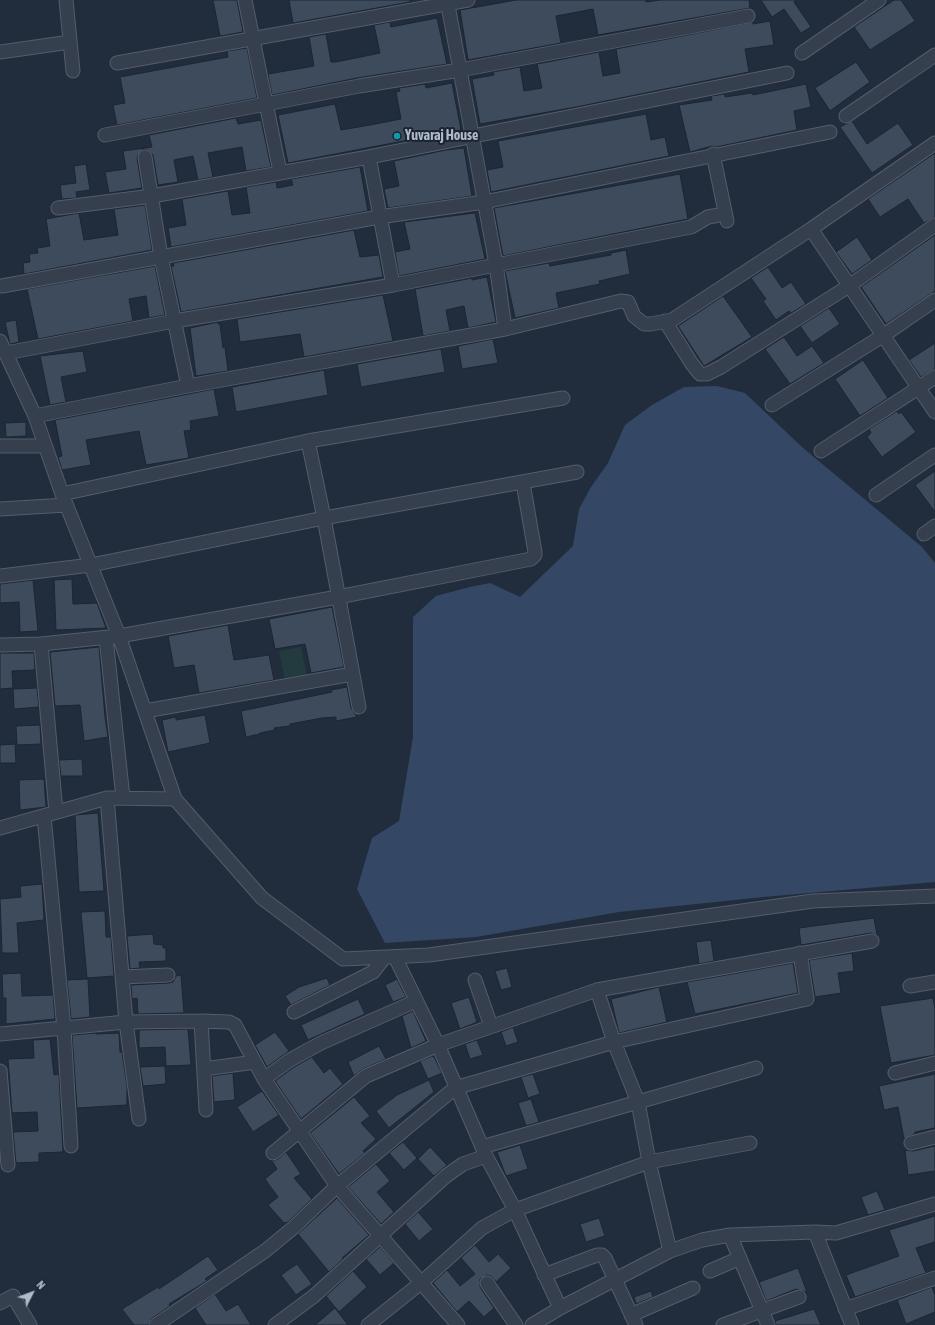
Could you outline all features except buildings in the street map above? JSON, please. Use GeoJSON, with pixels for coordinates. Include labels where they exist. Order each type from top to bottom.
{"type":"FeatureCollection","features":[{"type":"Feature","properties":{"kind":"street"},"geometry":{"type":"LineString","coordinates":[[66,0],[73,71]]}},
{"type":"Feature","properties":{"kind":"street"},"geometry":{"type":"LineString","coordinates":[[246,0],[280,172]]}},
{"type":"Feature","properties":{"kind":"street"},"geometry":{"type":"LineString","coordinates":[[118,63],[447,2],[468,0]]}},
{"type":"Feature","properties":{"kind":"street"},"geometry":{"type":"LineString","coordinates":[[802,53],[880,0]]}},
{"type":"Feature","properties":{"kind":"street"},"geometry":{"type":"LineString","coordinates":[[447,2],[496,264],[505,329]]}},
{"type":"Feature","properties":{"kind":"street"},"geometry":{"type":"LineString","coordinates":[[105,135],[359,86],[460,70],[748,16]]}},
{"type":"Feature","properties":{"kind":"street"},"geometry":{"type":"LineString","coordinates":[[0,52],[70,42]]}},
{"type":"Feature","properties":{"kind":"street"},"geometry":{"type":"LineString","coordinates":[[846,116],[935,55]]}},
{"type":"Feature","properties":{"kind":"street"},"geometry":{"type":"LineString","coordinates":[[58,208],[152,196],[369,157],[787,74]]}},
{"type":"Feature","properties":{"kind":"street"},"geometry":{"type":"LineString","coordinates":[[2,286],[380,217],[484,202],[713,154],[830,132]]}},
{"type":"Feature","properties":{"kind":"street"},"geometry":{"type":"LineString","coordinates":[[35,416],[188,386],[505,329],[621,301],[628,302],[634,316],[644,324],[672,320],[811,230],[935,143]]}},
{"type":"Feature","properties":{"kind":"street"},"geometry":{"type":"LineString","coordinates":[[6,353],[174,321],[393,285],[692,227],[708,217],[726,218],[713,154]]}},
{"type":"Feature","properties":{"kind":"street"},"geometry":{"type":"LineString","coordinates":[[369,157],[393,285]]}},
{"type":"Feature","properties":{"kind":"street"},"geometry":{"type":"LineString","coordinates":[[145,158],[152,196],[160,257],[188,386]]}},
{"type":"Feature","properties":{"kind":"street"},"geometry":{"type":"LineString","coordinates":[[665,322],[700,374],[707,374],[721,367],[849,286],[935,225]]}},
{"type":"Feature","properties":{"kind":"street"},"geometry":{"type":"LineString","coordinates":[[811,230],[884,335],[935,412]]}},
{"type":"Feature","properties":{"kind":"street"},"geometry":{"type":"LineString","coordinates":[[772,405],[884,335],[935,300]]}},
{"type":"Feature","properties":{"kind":"street"},"geometry":{"type":"LineString","coordinates":[[0,341],[35,416],[44,446],[64,499],[119,636],[175,798],[262,898],[343,959],[429,956],[812,902],[935,896]]}},
{"type":"Feature","properties":{"kind":"street"},"geometry":{"type":"LineString","coordinates":[[821,451],[935,377]]}},
{"type":"Feature","properties":{"kind":"street"},"geometry":{"type":"LineString","coordinates":[[0,509],[64,499],[308,441],[563,398]]}},
{"type":"Feature","properties":{"kind":"street"},"geometry":{"type":"LineString","coordinates":[[308,441],[324,518],[359,707]]}},
{"type":"Feature","properties":{"kind":"street"},"geometry":{"type":"LineString","coordinates":[[0,446],[44,446]]}},
{"type":"Feature","properties":{"kind":"street"},"geometry":{"type":"LineString","coordinates":[[876,495],[935,455]]}},
{"type":"Feature","properties":{"kind":"street"},"geometry":{"type":"LineString","coordinates":[[0,576],[91,565],[324,518],[577,472]]}},
{"type":"Feature","properties":{"kind":"street"},"geometry":{"type":"LineString","coordinates":[[0,645],[41,644],[119,636],[338,598],[533,558],[535,552],[523,483]]}},
{"type":"Feature","properties":{"kind":"street"},"geometry":{"type":"LineString","coordinates":[[924,534],[935,526]]}},
{"type":"Feature","properties":{"kind":"street"},"geometry":{"type":"LineString","coordinates":[[106,638],[123,798]]}},
{"type":"Feature","properties":{"kind":"street"},"geometry":{"type":"LineString","coordinates":[[41,644],[71,1146]]}},
{"type":"Feature","properties":{"kind":"street"},"geometry":{"type":"LineString","coordinates":[[145,711],[352,674]]}},
{"type":"Feature","properties":{"kind":"street"},"geometry":{"type":"LineString","coordinates":[[0,828],[107,798],[175,798]]}},
{"type":"Feature","properties":{"kind":"street"},"geometry":{"type":"LineString","coordinates":[[107,798],[126,1022],[139,1119]]}},
{"type":"Feature","properties":{"kind":"street"},"geometry":{"type":"LineString","coordinates":[[273,1152],[366,1076],[438,1045],[491,1026],[597,990],[872,941]]}},
{"type":"Feature","properties":{"kind":"street"},"geometry":{"type":"LineString","coordinates":[[156,1325],[265,1251],[293,1228],[337,1186],[455,1088],[614,1042],[807,1000],[800,953]]}},
{"type":"Feature","properties":{"kind":"street"},"geometry":{"type":"LineString","coordinates":[[390,957],[416,1001],[438,1045],[455,1088],[484,1152],[515,1210],[560,1308]]}},
{"type":"Feature","properties":{"kind":"street"},"geometry":{"type":"LineString","coordinates":[[294,1012],[373,972],[390,957]]}},
{"type":"Feature","properties":{"kind":"street"},"geometry":{"type":"LineString","coordinates":[[122,977],[168,975]]}},
{"type":"Feature","properties":{"kind":"street"},"geometry":{"type":"LineString","coordinates":[[475,980],[491,1026]]}},
{"type":"Feature","properties":{"kind":"street"},"geometry":{"type":"LineString","coordinates":[[910,986],[935,982]]}},
{"type":"Feature","properties":{"kind":"street"},"geometry":{"type":"LineString","coordinates":[[597,990],[614,1042],[638,1102],[649,1162],[670,1251]]}},
{"type":"Feature","properties":{"kind":"street"},"geometry":{"type":"LineString","coordinates":[[264,1079],[290,1060],[321,1043],[416,1001]]}},
{"type":"Feature","properties":{"kind":"street"},"geometry":{"type":"LineString","coordinates":[[0,1034],[126,1022],[201,1020],[229,1022],[235,1025],[264,1079],[298,1131],[337,1186],[458,1325]]}},
{"type":"Feature","properties":{"kind":"street"},"geometry":{"type":"LineString","coordinates":[[201,1020],[206,1110]]}},
{"type":"Feature","properties":{"kind":"street"},"geometry":{"type":"LineString","coordinates":[[204,1068],[255,1062]]}},
{"type":"Feature","properties":{"kind":"street"},"geometry":{"type":"LineString","coordinates":[[895,1073],[935,1063]]}},
{"type":"Feature","properties":{"kind":"street"},"geometry":{"type":"LineString","coordinates":[[275,1325],[314,1296],[446,1176],[484,1152],[638,1102],[756,1068]]}},
{"type":"Feature","properties":{"kind":"street"},"geometry":{"type":"LineString","coordinates":[[0,1071],[8,1165]]}},
{"type":"Feature","properties":{"kind":"street"},"geometry":{"type":"LineString","coordinates":[[910,1144],[935,1137]]}},
{"type":"Feature","properties":{"kind":"street"},"geometry":{"type":"LineString","coordinates":[[368,1325],[422,1282],[482,1228],[515,1210],[649,1162],[750,1143]]}},
{"type":"Feature","properties":{"kind":"street"},"geometry":{"type":"LineString","coordinates":[[532,1325],[560,1308],[670,1251],[702,1240],[730,1235],[815,1232],[836,1233],[935,1204]]}},
{"type":"Feature","properties":{"kind":"street"},"geometry":{"type":"LineString","coordinates":[[815,1232],[852,1325]]}},
{"type":"Feature","properties":{"kind":"street"},"geometry":{"type":"LineString","coordinates":[[730,1235],[768,1325]]}},
{"type":"Feature","properties":{"kind":"street"},"geometry":{"type":"LineString","coordinates":[[544,1275],[597,1255],[602,1255],[633,1320],[692,1288]]}},
{"type":"Feature","properties":{"kind":"street"},"geometry":{"type":"LineString","coordinates":[[710,1271],[740,1258]]}},
{"type":"Feature","properties":{"kind":"street"},"geometry":{"type":"LineString","coordinates":[[845,1309],[935,1278]]}},
{"type":"Feature","properties":{"kind":"street"},"geometry":{"type":"LineString","coordinates":[[487,1283],[516,1325]]}},
{"type":"Feature","properties":{"kind":"street"},"geometry":{"type":"LineString","coordinates":[[0,1303],[13,1296],[30,1325]]}},
{"type":"Feature","properties":{"kind":"street"},"geometry":{"type":"LineString","coordinates":[[724,1325],[762,1309],[799,1297]]}},
{"type":"Feature","properties":{"kind":"green space"},"geometry":{"type":"Polygon","coordinates":[[[301,647],[307,677],[285,681],[279,651],[301,647]]]}},
{"type":"Feature","properties":{"kind":"water"},"geometry":{"type":"Polygon","coordinates":[[[717,386],[745,393],[803,448],[922,547],[935,563],[935,882],[763,897],[619,912],[476,937],[385,943],[357,889],[372,838],[399,821],[413,737],[413,617],[436,596],[490,583],[520,597],[573,546],[579,509],[591,487],[608,463],[625,425],[652,405],[684,387],[717,386]]]}},
{"type":"Feature","properties":{"kind":"place","name":"Yuvaraj House"},"geometry":{"type":"Point","coordinates":[397,136]}}]}
